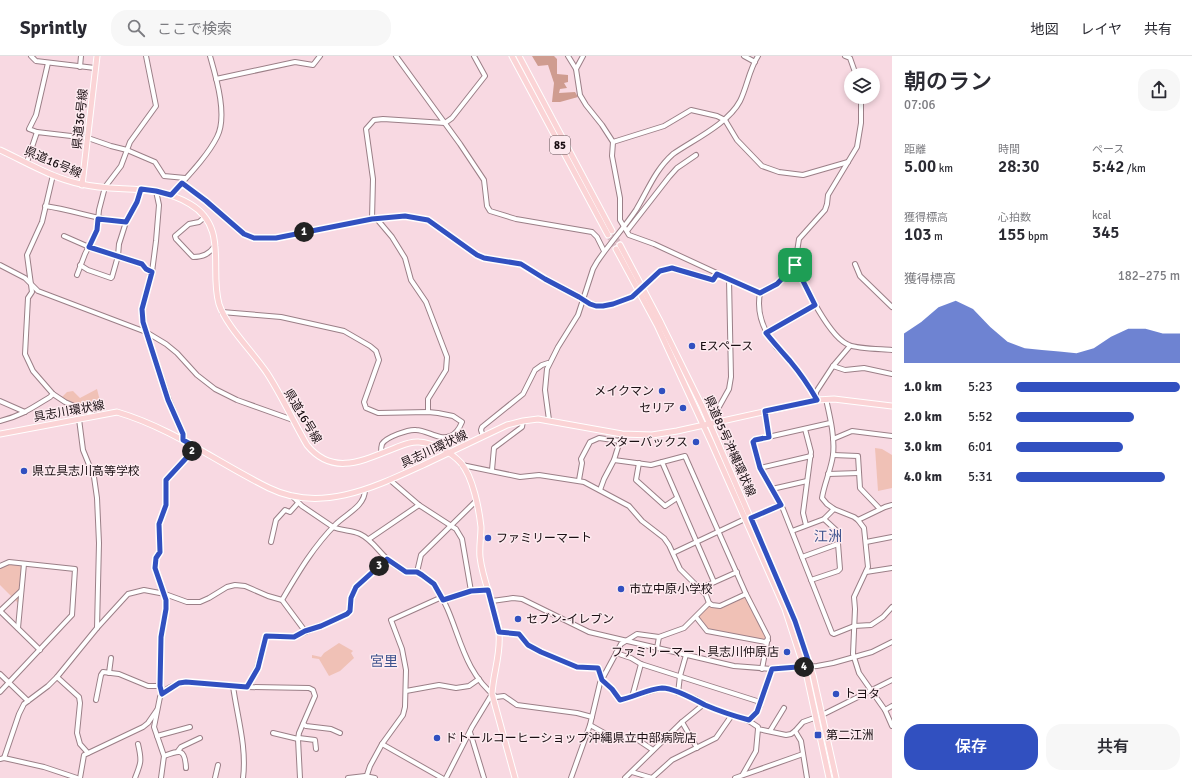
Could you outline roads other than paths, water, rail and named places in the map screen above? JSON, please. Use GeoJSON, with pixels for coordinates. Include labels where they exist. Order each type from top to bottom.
{"type":"FeatureCollection","features":[{"type":"Feature","properties":{"kind":"main road","name":"県道36号線"},"geometry":{"type":"LineString","coordinates":[[82,185],[97,56]]}},
{"type":"Feature","properties":{"kind":"main road","name":"85"},"geometry":{"type":"LineString","coordinates":[[512,56],[608,235]]}},
{"type":"Feature","properties":{"kind":"main road","name":"85"},"geometry":{"type":"LineString","coordinates":[[519,56],[612,231]]}},
{"type":"Feature","properties":{"kind":"main road","name":"県道16号線"},"geometry":{"type":"LineString","coordinates":[[0,150],[53,175],[82,185],[141,189],[171,195],[190,204],[205,217],[214,233],[217,294],[222,312],[230,325],[268,375],[307,445],[313,452],[327,461],[346,464],[357,462],[413,442],[430,444],[448,453],[462,465],[470,479],[476,501],[480,525],[480,557],[482,569],[492,601],[499,632],[499,650],[492,694],[515,778]]}},
{"type":"Feature","properties":{"kind":"main road","name":"県道85号沖縄環状線"},"geometry":{"type":"LineString","coordinates":[[829,778],[819,716],[810,666],[795,621],[748,519],[703,425],[657,325],[618,248],[661,323],[710,423],[748,519],[784,609],[804,667],[819,716],[836,778]]}},
{"type":"Feature","properties":{"kind":"main road","name":"具志川環状線"},"geometry":{"type":"LineString","coordinates":[[0,434],[117,412],[133,417],[183,440],[270,489],[304,498],[329,498],[353,494],[365,490],[390,480],[507,425],[523,421],[538,419],[548,420],[622,434],[652,435],[817,400],[834,399],[892,406]]}},
{"type":"Feature","properties":{"kind":"street"},"geometry":{"type":"LineString","coordinates":[[31,56],[36,61],[95,68]]}},
{"type":"Feature","properties":{"kind":"street"},"geometry":{"type":"LineString","coordinates":[[80,67],[81,56]]}},
{"type":"Feature","properties":{"kind":"street"},"geometry":{"type":"LineString","coordinates":[[77,275],[80,265],[97,230],[105,187],[121,166],[130,142],[156,106],[146,56]]}},
{"type":"Feature","properties":{"kind":"street"},"geometry":{"type":"LineString","coordinates":[[171,195],[205,156],[218,137],[221,105],[210,56]]}},
{"type":"Feature","properties":{"kind":"street"},"geometry":{"type":"LineString","coordinates":[[216,79],[295,62],[313,65],[320,56]]}},
{"type":"Feature","properties":{"kind":"street"},"geometry":{"type":"LineString","coordinates":[[396,56],[484,180],[487,206],[490,211],[516,219],[592,232],[597,237],[604,251]]}},
{"type":"Feature","properties":{"kind":"street"},"geometry":{"type":"LineString","coordinates":[[428,412],[428,398],[446,370],[448,358],[426,302],[411,280],[405,258],[392,238],[374,219],[373,179],[366,129],[374,120],[383,119],[445,123],[452,118],[485,76],[474,56]]}},
{"type":"Feature","properties":{"kind":"street"},"geometry":{"type":"LineString","coordinates":[[568,56],[576,69],[580,95],[613,142],[612,156],[620,198],[620,220],[629,235],[654,244],[760,293]]}},
{"type":"Feature","properties":{"kind":"street"},"geometry":{"type":"LineString","coordinates":[[576,69],[583,56]]}},
{"type":"Feature","properties":{"kind":"street"},"geometry":{"type":"LineString","coordinates":[[744,56],[755,62]]}},
{"type":"Feature","properties":{"kind":"street"},"geometry":{"type":"LineString","coordinates":[[548,420],[545,390],[548,363],[578,315],[593,269],[604,251],[636,210],[652,178],[666,160],[725,120],[734,110],[740,101],[758,56]]}},
{"type":"Feature","properties":{"kind":"street"},"geometry":{"type":"LineString","coordinates":[[845,56],[851,57],[854,68]]}},
{"type":"Feature","properties":{"kind":"street"},"geometry":{"type":"LineString","coordinates":[[48,63],[36,115],[29,129],[37,132],[88,138],[127,150],[155,162],[164,176],[185,178]]}},
{"type":"Feature","properties":{"kind":"street"},"geometry":{"type":"LineString","coordinates":[[760,293],[777,284],[795,265],[799,239],[826,210],[828,195],[858,142],[862,123],[861,104]]}},
{"type":"Feature","properties":{"kind":"street"},"geometry":{"type":"LineString","coordinates":[[613,142],[664,126],[691,110],[717,116],[725,120],[737,140],[762,166],[779,172],[803,175],[848,162]]}},
{"type":"Feature","properties":{"kind":"street"},"geometry":{"type":"LineString","coordinates":[[27,162],[37,132]]}},
{"type":"Feature","properties":{"kind":"street"},"geometry":{"type":"LineString","coordinates":[[627,231],[668,177],[677,168],[696,155]]}},
{"type":"Feature","properties":{"kind":"street"},"geometry":{"type":"LineString","coordinates":[[53,175],[38,231],[27,255],[32,292],[28,298],[25,354],[33,371],[53,394],[65,402],[98,416]]}},
{"type":"Feature","properties":{"kind":"street"},"geometry":{"type":"LineString","coordinates":[[182,183],[206,201],[244,234],[254,238],[276,238],[374,219],[405,216],[428,220],[477,255],[484,258],[521,264],[590,304],[603,306],[632,297],[660,271],[672,268],[713,280],[717,274]]}},
{"type":"Feature","properties":{"kind":"street"},"geometry":{"type":"LineString","coordinates":[[80,265],[88,270],[111,278],[126,222],[137,202],[141,189]]}},
{"type":"Feature","properties":{"kind":"street"},"geometry":{"type":"LineString","coordinates":[[156,191],[159,205],[152,272],[142,309],[143,322],[168,400],[183,434],[183,440]]}},
{"type":"Feature","properties":{"kind":"street"},"geometry":{"type":"LineString","coordinates":[[45,206],[60,208],[98,219],[126,222]]}},
{"type":"Feature","properties":{"kind":"street"},"geometry":{"type":"LineString","coordinates":[[205,217],[199,222],[189,224],[175,236],[176,239],[193,257],[200,257],[211,252],[215,246]]}},
{"type":"Feature","properties":{"kind":"street"},"geometry":{"type":"LineString","coordinates":[[64,236],[89,247],[142,264],[146,269],[152,272]]}},
{"type":"Feature","properties":{"kind":"street"},"geometry":{"type":"LineString","coordinates":[[855,264],[860,276],[892,307]]}},
{"type":"Feature","properties":{"kind":"street"},"geometry":{"type":"LineString","coordinates":[[0,265],[25,278],[38,292],[146,332],[166,344],[177,353],[197,376],[215,389],[237,400],[293,420]]}},
{"type":"Feature","properties":{"kind":"street"},"geometry":{"type":"LineString","coordinates":[[795,265],[815,305],[836,335],[843,342],[850,346],[892,350]]}},
{"type":"Feature","properties":{"kind":"street"},"geometry":{"type":"LineString","coordinates":[[710,423],[729,389],[731,377],[729,279]]}},
{"type":"Feature","properties":{"kind":"street"},"geometry":{"type":"LineString","coordinates":[[760,293],[759,299],[761,320],[766,333],[777,348],[791,362],[817,400]]}},
{"type":"Feature","properties":{"kind":"street"},"geometry":{"type":"LineString","coordinates":[[766,333],[815,305]]}},
{"type":"Feature","properties":{"kind":"street"},"geometry":{"type":"LineString","coordinates":[[222,312],[281,317],[344,332],[370,346],[376,352],[378,360],[364,402],[366,408],[378,413],[428,412],[453,416],[462,422],[459,429],[450,436],[443,437],[416,430],[401,433],[385,440],[381,445],[381,453]]}},
{"type":"Feature","properties":{"kind":"street"},"geometry":{"type":"LineString","coordinates":[[817,400],[816,392],[833,366],[850,346]]}},
{"type":"Feature","properties":{"kind":"street"},"geometry":{"type":"LineString","coordinates":[[483,436],[481,430],[482,427],[523,394],[535,370],[548,363]]}},
{"type":"Feature","properties":{"kind":"street"},"geometry":{"type":"LineString","coordinates":[[833,366],[845,370],[864,368],[892,374]]}},
{"type":"Feature","properties":{"kind":"street"},"geometry":{"type":"LineString","coordinates":[[0,421],[16,417],[53,394]]}},
{"type":"Feature","properties":{"kind":"street"},"geometry":{"type":"LineString","coordinates":[[826,399],[833,439],[833,455],[823,489],[822,498],[834,509],[858,520],[864,528],[866,542],[868,567],[854,597],[854,657],[859,673],[885,710],[892,726]]}},
{"type":"Feature","properties":{"kind":"street"},"geometry":{"type":"LineString","coordinates":[[0,401],[25,412]]}},
{"type":"Feature","properties":{"kind":"street"},"geometry":{"type":"LineString","coordinates":[[765,411],[769,437]]}},
{"type":"Feature","properties":{"kind":"street"},"geometry":{"type":"LineString","coordinates":[[79,419],[83,450],[94,477],[97,498],[99,543],[97,628]]}},
{"type":"Feature","properties":{"kind":"street"},"geometry":{"type":"LineString","coordinates":[[492,470],[494,448],[522,427],[523,421]]}},
{"type":"Feature","properties":{"kind":"street"},"geometry":{"type":"LineString","coordinates":[[830,423],[755,440],[753,442],[760,468],[781,505],[832,633],[834,634],[854,626],[871,625],[892,607]]}},
{"type":"Feature","properties":{"kind":"street"},"geometry":{"type":"LineString","coordinates":[[805,429],[811,456],[802,513],[806,525]]}},
{"type":"Feature","properties":{"kind":"street"},"geometry":{"type":"LineString","coordinates":[[833,439],[852,431],[892,436]]}},
{"type":"Feature","properties":{"kind":"street"},"geometry":{"type":"LineString","coordinates":[[600,490],[614,460],[622,434]]}},
{"type":"Feature","properties":{"kind":"street"},"geometry":{"type":"LineString","coordinates":[[579,480],[582,463],[581,459],[590,442],[599,438],[620,440]]}},
{"type":"Feature","properties":{"kind":"street"},"geometry":{"type":"LineString","coordinates":[[162,694],[160,686],[161,637],[166,609],[165,594],[155,568],[156,558],[160,552],[159,524],[166,505],[166,480],[189,455],[194,446]]}},
{"type":"Feature","properties":{"kind":"street"},"geometry":{"type":"LineString","coordinates":[[833,455],[858,456],[860,488],[880,509]]}},
{"type":"Feature","properties":{"kind":"street"},"geometry":{"type":"LineString","coordinates":[[614,460],[650,465],[685,456],[746,594],[768,637],[762,669]]}},
{"type":"Feature","properties":{"kind":"street"},"geometry":{"type":"LineString","coordinates":[[760,468],[811,456]]}},
{"type":"Feature","properties":{"kind":"street"},"geometry":{"type":"LineString","coordinates":[[662,462],[714,582]]}},
{"type":"Feature","properties":{"kind":"street"},"geometry":{"type":"LineString","coordinates":[[639,463],[636,480],[665,506],[677,498]]}},
{"type":"Feature","properties":{"kind":"street"},"geometry":{"type":"LineString","coordinates":[[462,465],[520,476],[540,475],[579,480],[629,506],[642,521],[664,538],[680,569],[706,595],[709,603],[720,606],[746,594]]}},
{"type":"Feature","properties":{"kind":"street"},"geometry":{"type":"LineString","coordinates":[[828,474],[859,474]]}},
{"type":"Feature","properties":{"kind":"street"},"geometry":{"type":"LineString","coordinates":[[390,480],[419,505],[456,529],[462,539],[471,591]]}},
{"type":"Feature","properties":{"kind":"street"},"geometry":{"type":"LineString","coordinates":[[772,489],[808,481]]}},
{"type":"Feature","properties":{"kind":"street"},"geometry":{"type":"LineString","coordinates":[[282,600],[306,559],[333,527],[364,499],[365,490]]}},
{"type":"Feature","properties":{"kind":"street"},"geometry":{"type":"LineString","coordinates":[[292,496],[298,503],[333,527],[338,530],[358,533],[369,539],[387,559],[406,572],[417,572],[434,584],[442,598],[468,664],[479,679],[496,697],[504,696],[517,705],[577,713],[592,717]]}},
{"type":"Feature","properties":{"kind":"street"},"geometry":{"type":"LineString","coordinates":[[417,572],[421,555],[476,501]]}},
{"type":"Feature","properties":{"kind":"street"},"geometry":{"type":"LineString","coordinates":[[272,542],[276,520],[285,510],[290,512],[298,503]]}},
{"type":"Feature","properties":{"kind":"street"},"geometry":{"type":"LineString","coordinates":[[369,539],[419,505]]}},
{"type":"Feature","properties":{"kind":"street"},"geometry":{"type":"LineString","coordinates":[[673,553],[781,505]]}},
{"type":"Feature","properties":{"kind":"street"},"geometry":{"type":"LineString","coordinates":[[858,520],[892,505]]}},
{"type":"Feature","properties":{"kind":"street"},"geometry":{"type":"LineString","coordinates":[[792,531],[824,519],[834,509]]}},
{"type":"Feature","properties":{"kind":"street"},"geometry":{"type":"LineString","coordinates":[[811,580],[840,569],[837,531],[824,519]]}},
{"type":"Feature","properties":{"kind":"street"},"geometry":{"type":"LineString","coordinates":[[866,542],[892,536]]}},
{"type":"Feature","properties":{"kind":"street"},"geometry":{"type":"LineString","coordinates":[[802,557],[838,544]]}},
{"type":"Feature","properties":{"kind":"street"},"geometry":{"type":"LineString","coordinates":[[247,687],[258,668],[266,636],[294,637],[347,614],[350,611],[351,598],[356,587],[387,559]]}},
{"type":"Feature","properties":{"kind":"street"},"geometry":{"type":"LineString","coordinates":[[0,566],[9,562],[75,569],[72,616],[0,692]]}},
{"type":"Feature","properties":{"kind":"street"},"geometry":{"type":"LineString","coordinates":[[18,628],[24,564]]}},
{"type":"Feature","properties":{"kind":"street"},"geometry":{"type":"LineString","coordinates":[[866,572],[892,568]]}},
{"type":"Feature","properties":{"kind":"street"},"geometry":{"type":"LineString","coordinates":[[699,589],[737,572]]}},
{"type":"Feature","properties":{"kind":"street"},"geometry":{"type":"LineString","coordinates":[[159,708],[148,723],[143,727],[84,755],[79,778],[44,767],[2,759],[24,704],[48,686],[57,677],[97,628],[128,594],[144,590],[165,594],[187,602],[200,602],[227,587],[235,585],[245,586],[268,596],[282,600],[305,631]]}},
{"type":"Feature","properties":{"kind":"street"},"geometry":{"type":"LineString","coordinates":[[366,777],[382,744],[403,715],[405,707],[406,670],[402,648],[391,620],[442,598],[471,591],[488,590]]}},
{"type":"Feature","properties":{"kind":"street"},"geometry":{"type":"LineString","coordinates":[[21,591],[0,611],[40,650]]}},
{"type":"Feature","properties":{"kind":"street"},"geometry":{"type":"LineString","coordinates":[[492,601],[522,598],[582,630],[734,666],[762,669],[804,667],[833,663],[879,649],[892,642]]}},
{"type":"Feature","properties":{"kind":"street"},"geometry":{"type":"LineString","coordinates":[[571,778],[590,725],[600,683],[621,644],[637,634],[659,637],[684,628],[709,603]]}},
{"type":"Feature","properties":{"kind":"street"},"geometry":{"type":"LineString","coordinates":[[696,617],[707,631],[765,642],[768,639]]}},
{"type":"Feature","properties":{"kind":"street"},"geometry":{"type":"LineString","coordinates":[[499,632],[519,634],[528,645],[577,667],[598,668],[602,680],[612,689],[620,700],[661,688],[669,689],[732,715],[749,720],[758,727],[756,751],[743,774]]}},
{"type":"Feature","properties":{"kind":"street"},"geometry":{"type":"LineString","coordinates":[[657,648],[659,637]]}},
{"type":"Feature","properties":{"kind":"street"},"geometry":{"type":"LineString","coordinates":[[616,653],[631,658],[640,664],[757,701],[760,706]]}},
{"type":"Feature","properties":{"kind":"street"},"geometry":{"type":"LineString","coordinates":[[678,693],[680,676],[686,655]]}},
{"type":"Feature","properties":{"kind":"street"},"geometry":{"type":"LineString","coordinates":[[109,673],[111,658]]}},
{"type":"Feature","properties":{"kind":"street"},"geometry":{"type":"LineString","coordinates":[[632,697],[640,664]]}},
{"type":"Feature","properties":{"kind":"street"},"geometry":{"type":"LineString","coordinates":[[749,720],[757,712],[760,706],[772,669]]}},
{"type":"Feature","properties":{"kind":"street"},"geometry":{"type":"LineString","coordinates":[[96,700],[101,675],[103,672],[119,674],[148,686],[160,686]]}},
{"type":"Feature","properties":{"kind":"street"},"geometry":{"type":"LineString","coordinates":[[0,674],[28,701]]}},
{"type":"Feature","properties":{"kind":"street"},"geometry":{"type":"LineString","coordinates":[[57,677],[79,696],[80,703],[77,733],[80,744],[88,753]]}},
{"type":"Feature","properties":{"kind":"street"},"geometry":{"type":"LineString","coordinates":[[406,690],[439,685],[456,688],[469,686],[479,679]]}},
{"type":"Feature","properties":{"kind":"street"},"geometry":{"type":"LineString","coordinates":[[758,729],[786,735],[795,731],[803,722],[819,716],[892,680]]}},
{"type":"Feature","properties":{"kind":"street"},"geometry":{"type":"LineString","coordinates":[[161,778],[164,756],[154,727],[160,697],[162,694],[179,683],[186,682],[247,687],[309,688],[313,690],[315,696],[303,724],[299,738],[300,778]]}},
{"type":"Feature","properties":{"kind":"street"},"geometry":{"type":"LineString","coordinates":[[233,686],[243,743],[245,764],[243,778]]}},
{"type":"Feature","properties":{"kind":"street"},"geometry":{"type":"LineString","coordinates":[[446,778],[469,732],[492,694]]}},
{"type":"Feature","properties":{"kind":"street"},"geometry":{"type":"LineString","coordinates":[[625,778],[682,722],[704,704]]}},
{"type":"Feature","properties":{"kind":"street"},"geometry":{"type":"LineString","coordinates":[[885,710],[892,706]]}},
{"type":"Feature","properties":{"kind":"street"},"geometry":{"type":"LineString","coordinates":[[770,731],[784,708]]}},
{"type":"Feature","properties":{"kind":"street"},"geometry":{"type":"LineString","coordinates":[[632,772],[652,778],[672,760],[716,738],[732,715]]}},
{"type":"Feature","properties":{"kind":"street"},"geometry":{"type":"LineString","coordinates":[[682,722],[697,748]]}},
{"type":"Feature","properties":{"kind":"street"},"geometry":{"type":"LineString","coordinates":[[303,724],[306,726],[331,729],[340,733]]}},
{"type":"Feature","properties":{"kind":"street"},"geometry":{"type":"LineString","coordinates":[[590,725],[608,735],[638,740],[653,750]]}},
{"type":"Feature","properties":{"kind":"street"},"geometry":{"type":"LineString","coordinates":[[158,736],[190,727]]}},
{"type":"Feature","properties":{"kind":"street"},"geometry":{"type":"LineString","coordinates":[[795,731],[801,741],[807,778]]}},
{"type":"Feature","properties":{"kind":"street"},"geometry":{"type":"LineString","coordinates":[[469,732],[484,778]]}},
{"type":"Feature","properties":{"kind":"street"},"geometry":{"type":"LineString","coordinates":[[273,733],[316,740],[316,749]]}},
{"type":"Feature","properties":{"kind":"street"},"geometry":{"type":"LineString","coordinates":[[164,756],[178,751],[181,747],[200,738]]}},
{"type":"Feature","properties":{"kind":"street"},"geometry":{"type":"LineString","coordinates":[[135,778],[141,758],[138,744]]}},
{"type":"Feature","properties":{"kind":"street"},"geometry":{"type":"LineString","coordinates":[[382,744],[442,778]]}},
{"type":"Feature","properties":{"kind":"street"},"geometry":{"type":"LineString","coordinates":[[178,751],[182,752],[186,758],[186,768]]}},
{"type":"Feature","properties":{"kind":"street"},"geometry":{"type":"LineString","coordinates":[[735,778],[803,754]]}},
{"type":"Feature","properties":{"kind":"street"},"geometry":{"type":"LineString","coordinates":[[215,778],[218,765]]}},
{"type":"Feature","properties":{"kind":"street"},"geometry":{"type":"LineString","coordinates":[[348,778],[375,778]]}},
{"type":"Feature","properties":{"kind":"tunnel"},"geometry":{"type":"LineString","coordinates":[[612,231],[620,245]]}},
{"type":"Feature","properties":{"kind":"tunnel"},"geometry":{"type":"LineString","coordinates":[[608,235],[616,249]]}},
{"type":"Feature","properties":{"kind":"place","name":"Eスペース"},"geometry":{"type":"Point","coordinates":[692,346]}},
{"type":"Feature","properties":{"kind":"place","name":"メイクマン"},"geometry":{"type":"Point","coordinates":[662,391]}},
{"type":"Feature","properties":{"kind":"place","name":"セリア"},"geometry":{"type":"Point","coordinates":[683,408]}},
{"type":"Feature","properties":{"kind":"place","name":"スターバックス"},"geometry":{"type":"Point","coordinates":[696,442]}},
{"type":"Feature","properties":{"kind":"place","name":"県立具志川高等学校"},"geometry":{"type":"Point","coordinates":[24,471]}},
{"type":"Feature","properties":{"kind":"place","name":"ファミリーマート"},"geometry":{"type":"Point","coordinates":[488,538]}},
{"type":"Feature","properties":{"kind":"place","name":"市立中原小学校"},"geometry":{"type":"Point","coordinates":[621,589]}},
{"type":"Feature","properties":{"kind":"place","name":"セブン-イレブン"},"geometry":{"type":"Point","coordinates":[518,619]}},
{"type":"Feature","properties":{"kind":"place","name":"ファミリーマート具志川仲原店"},"geometry":{"type":"Point","coordinates":[787,652]}},
{"type":"Feature","properties":{"kind":"place","name":"トヨタ"},"geometry":{"type":"Point","coordinates":[836,694]}},
{"type":"Feature","properties":{"kind":"place","name":"第二江洲"},"geometry":{"type":"Point","coordinates":[818,735]}},
{"type":"Feature","properties":{"kind":"place","name":"ドトールコーヒーショップ沖縄県立中部病院店"},"geometry":{"type":"Point","coordinates":[437,738]}},
{"type":"Feature","properties":{"kind":"district","name":"江洲"},"geometry":{"type":"Point","coordinates":[828,536]}},
{"type":"Feature","properties":{"kind":"district","name":"宮里"},"geometry":{"type":"Point","coordinates":[384,661]}}]}
